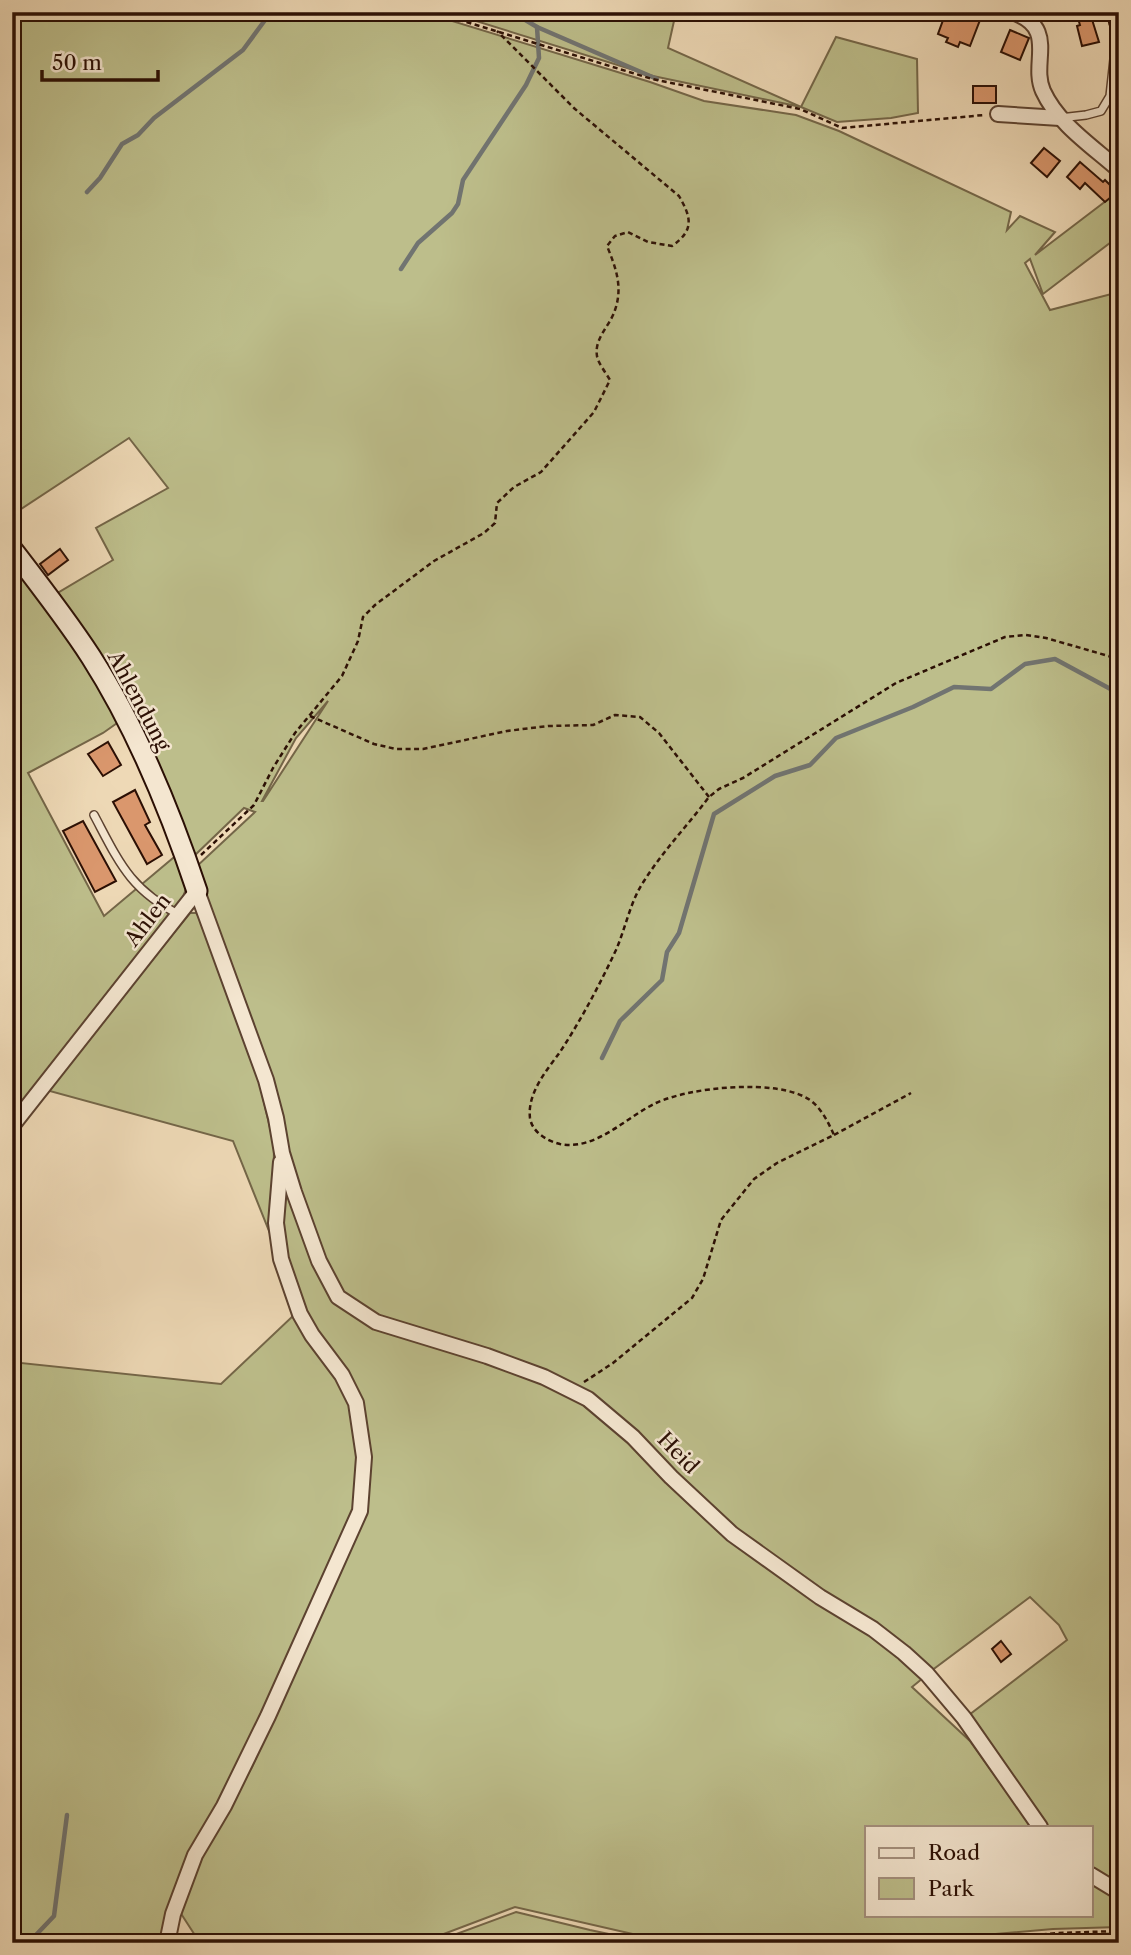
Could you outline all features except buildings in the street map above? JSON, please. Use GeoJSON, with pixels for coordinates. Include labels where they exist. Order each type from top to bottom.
{"type":"FeatureCollection","features":[{"type":"Feature","properties":{"kind":"street"},"geometry":{"type":"LineString","coordinates":[[1012,12],[1032,23],[1039,37],[1042,57],[1038,75],[1043,91],[1060,118],[1119,170]]}},
{"type":"Feature","properties":{"kind":"street"},"geometry":{"type":"LineString","coordinates":[[998,114],[1060,118]]}},
{"type":"Feature","properties":{"kind":"street","name":"Ahlendung"},"geometry":{"type":"LineString","coordinates":[[12,549],[92,659],[125,716],[158,787],[197,891]]}},
{"type":"Feature","properties":{"kind":"street","name":"Ahlen"},"geometry":{"type":"LineString","coordinates":[[12,1126],[197,891]]}},
{"type":"Feature","properties":{"kind":"street","name":"Ahlen"},"geometry":{"type":"LineString","coordinates":[[197,891],[266,1080],[282,1153]]}},
{"type":"Feature","properties":{"kind":"street"},"geometry":{"type":"LineString","coordinates":[[167,1943],[173,1914],[195,1855],[224,1806],[268,1716],[359,1511],[364,1457],[356,1403],[342,1375],[300,1314],[281,1259],[276,1223],[282,1153]]}},
{"type":"Feature","properties":{"kind":"street","name":"Heid"},"geometry":{"type":"LineString","coordinates":[[282,1153],[319,1261],[338,1297],[376,1322],[487,1356],[544,1377],[588,1399],[633,1437],[732,1534],[820,1597],[873,1629],[912,1660],[964,1718],[1039,1826]]}},
{"type":"Feature","properties":{"kind":"street"},"geometry":{"type":"LineString","coordinates":[[1092,1876],[1119,1892]]}},
{"type":"Feature","properties":{"kind":"lane"},"geometry":{"type":"LineString","coordinates":[[1060,118],[1101,111],[1110,96],[1115,50]]}},
{"type":"Feature","properties":{"kind":"lane"},"geometry":{"type":"LineString","coordinates":[[94,815],[117,859],[134,883],[155,901],[180,915]]}},
{"type":"Feature","properties":{"kind":"path"},"geometry":{"type":"LineString","coordinates":[[435,12],[652,79],[800,109],[842,128],[998,114]]}},
{"type":"Feature","properties":{"kind":"path"},"geometry":{"type":"LineString","coordinates":[[1107,12],[1115,50]]}},
{"type":"Feature","properties":{"kind":"path"},"geometry":{"type":"LineString","coordinates":[[189,867],[254,805],[284,750],[342,676],[352,658],[363,617],[434,561],[484,533],[495,523],[497,503],[514,486],[541,472],[594,412],[610,380],[597,356],[599,338],[615,312],[620,287],[617,269],[607,246],[615,236],[628,232],[648,242],[673,246],[687,231],[690,215],[679,196],[575,109],[497,31]]}},
{"type":"Feature","properties":{"kind":"path"},"geometry":{"type":"LineString","coordinates":[[834,1135],[818,1107],[808,1099],[775,1089],[719,1087],[687,1092],[655,1103],[619,1126],[582,1143],[563,1144],[549,1140],[534,1128],[530,1118],[533,1093],[566,1043],[598,985],[617,948],[642,883],[709,797],[896,683],[1005,637],[1026,635],[1046,638],[1119,659]]}},
{"type":"Feature","properties":{"kind":"path"},"geometry":{"type":"LineString","coordinates":[[310,716],[374,744],[396,749],[423,749],[521,729],[593,725],[615,715],[640,717],[659,733],[709,797]]}},
{"type":"Feature","properties":{"kind":"path"},"geometry":{"type":"LineString","coordinates":[[573,1391],[613,1363],[692,1298],[703,1279],[721,1220],[754,1180],[777,1163],[911,1093]]}},
{"type":"Feature","properties":{"kind":"path"},"geometry":{"type":"LineString","coordinates":[[940,1943],[1119,1931]]}},
{"type":"Feature","properties":{"kind":"green space"},"geometry":{"type":"Polygon","coordinates":[[[12,12],[423,12],[704,101],[796,115],[839,131],[1011,212],[1007,230],[1020,216],[1055,232],[1035,255],[1119,191],[1119,236],[1043,294],[1030,259],[1025,263],[1050,310],[1119,292],[1119,1885],[1092,1868],[1092,1826],[1046,1826],[969,1715],[1067,1640],[1059,1625],[1030,1597],[931,1671],[748,1538],[699,1497],[591,1397],[377,1319],[341,1294],[323,1259],[301,1201],[196,867],[255,812],[244,808],[193,857],[56,594],[113,560],[96,528],[168,488],[129,438],[12,515],[12,12]],[[328,701],[296,738],[263,801],[328,701]]]}},
{"type":"Feature","properties":{"kind":"green space"},"geometry":{"type":"Polygon","coordinates":[[[447,12],[676,12],[668,48],[801,107],[653,76],[447,12]]]}},
{"type":"Feature","properties":{"kind":"green space"},"geometry":{"type":"Polygon","coordinates":[[[836,37],[917,59],[918,113],[837,122],[801,107],[836,37]]]}},
{"type":"Feature","properties":{"kind":"green space"},"geometry":{"type":"Polygon","coordinates":[[[12,562],[85,660],[120,721],[28,773],[104,916],[173,858],[180,858],[186,874],[186,887],[174,915],[12,1116],[12,562]]]}},
{"type":"Feature","properties":{"kind":"green space"},"geometry":{"type":"Polygon","coordinates":[[[190,913],[196,913],[200,918],[259,1081],[274,1145],[273,1241],[233,1141],[46,1090],[190,913]]]}},
{"type":"Feature","properties":{"kind":"green space"},"geometry":{"type":"Polygon","coordinates":[[[284,1196],[291,1197],[335,1301],[565,1391],[629,1441],[666,1480],[923,1678],[912,1687],[970,1741],[1031,1826],[865,1826],[865,1916],[1092,1916],[1092,1883],[1119,1899],[1119,1927],[1053,1929],[894,1943],[672,1943],[515,1907],[420,1943],[200,1943],[178,1909],[205,1850],[252,1767],[364,1518],[361,1401],[306,1314],[281,1240],[284,1196]]]}},
{"type":"Feature","properties":{"kind":"green space"},"geometry":{"type":"Polygon","coordinates":[[[295,1314],[353,1403],[362,1456],[357,1512],[163,1943],[12,1943],[12,1362],[221,1384],[295,1314]]]}},
{"type":"Feature","properties":{"kind":"green space"},"geometry":{"type":"Polygon","coordinates":[[[516,1912],[590,1930],[651,1943],[432,1943],[516,1912]]]}},
{"type":"Feature","properties":{"kind":"green space"},"geometry":{"type":"Polygon","coordinates":[[[1119,1933],[1119,1943],[991,1943],[1062,1936],[1119,1933]]]}},
{"type":"Feature","properties":{"kind":"waterway"},"geometry":{"type":"LineString","coordinates":[[87,192],[100,178],[122,144],[138,135],[154,118],[243,50],[271,12]]}},
{"type":"Feature","properties":{"kind":"waterway"},"geometry":{"type":"LineString","coordinates":[[512,12],[537,27],[657,79]]}},
{"type":"Feature","properties":{"kind":"waterway"},"geometry":{"type":"LineString","coordinates":[[401,269],[418,243],[452,213],[458,204],[463,180],[526,85],[539,58],[537,27]]}},
{"type":"Feature","properties":{"kind":"waterway"},"geometry":{"type":"LineString","coordinates":[[602,1058],[620,1021],[662,980],[667,952],[679,933],[714,814],[775,776],[810,765],[836,738],[954,687],[991,689],[1025,664],[1055,659],[1116,692],[1119,691]]}},
{"type":"Feature","properties":{"kind":"waterway"},"geometry":{"type":"LineString","coordinates":[[34,1943],[35,1936],[54,1916],[67,1815]]}}]}
